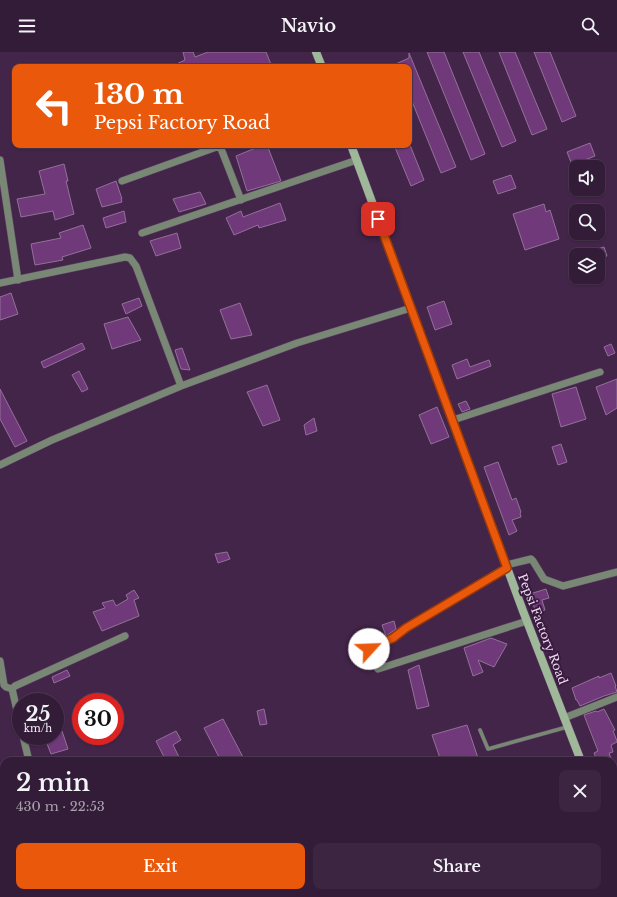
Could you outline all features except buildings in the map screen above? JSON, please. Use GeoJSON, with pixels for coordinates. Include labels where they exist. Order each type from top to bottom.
{"type":"FeatureCollection","features":[{"type":"Feature","properties":{"kind":"main road"},"geometry":{"type":"LineString","coordinates":[[316,52],[321,64]]}},
{"type":"Feature","properties":{"kind":"main road","name":"Pepsi Factory Road"},"geometry":{"type":"LineString","coordinates":[[352,148],[527,620],[579,757]]}},
{"type":"Feature","properties":{"kind":"street"},"geometry":{"type":"LineString","coordinates":[[122,180],[213,148]]}},
{"type":"Feature","properties":{"kind":"street"},"geometry":{"type":"LineString","coordinates":[[222,148],[241,200]]}},
{"type":"Feature","properties":{"kind":"street"},"geometry":{"type":"LineString","coordinates":[[0,160],[18,280]]}},
{"type":"Feature","properties":{"kind":"street"},"geometry":{"type":"LineString","coordinates":[[142,233],[356,160]]}},
{"type":"Feature","properties":{"kind":"street"},"geometry":{"type":"LineString","coordinates":[[0,283],[125,257],[130,258],[136,266],[180,386]]}},
{"type":"Feature","properties":{"kind":"street"},"geometry":{"type":"LineString","coordinates":[[0,466],[52,440],[180,386],[297,343],[411,308]]}},
{"type":"Feature","properties":{"kind":"street"},"geometry":{"type":"LineString","coordinates":[[453,420],[600,372]]}},
{"type":"Feature","properties":{"kind":"street"},"geometry":{"type":"LineString","coordinates":[[527,620],[378,669],[369,649],[393,638],[406,628],[507,566],[531,559],[544,579],[563,586],[617,572]]}},
{"type":"Feature","properties":{"kind":"street"},"geometry":{"type":"LineString","coordinates":[[12,689],[15,686],[125,636]]}},
{"type":"Feature","properties":{"kind":"street"},"geometry":{"type":"LineString","coordinates":[[0,661],[4,685],[12,689]]}},
{"type":"Feature","properties":{"kind":"street"},"geometry":{"type":"LineString","coordinates":[[12,689],[13,693]]}},
{"type":"Feature","properties":{"kind":"street"},"geometry":{"type":"LineString","coordinates":[[564,718],[617,698]]}},
{"type":"Feature","properties":{"kind":"street"},"geometry":{"type":"LineString","coordinates":[[25,745],[28,757]]}},
{"type":"Feature","properties":{"kind":"lane"},"geometry":{"type":"LineString","coordinates":[[480,730],[488,749],[568,727]]}},
{"type":"Feature","properties":{"kind":"route"},"geometry":{"type":"LineString","coordinates":[[369,649],[393,638],[406,628],[507,568],[378,219]]}}]}
